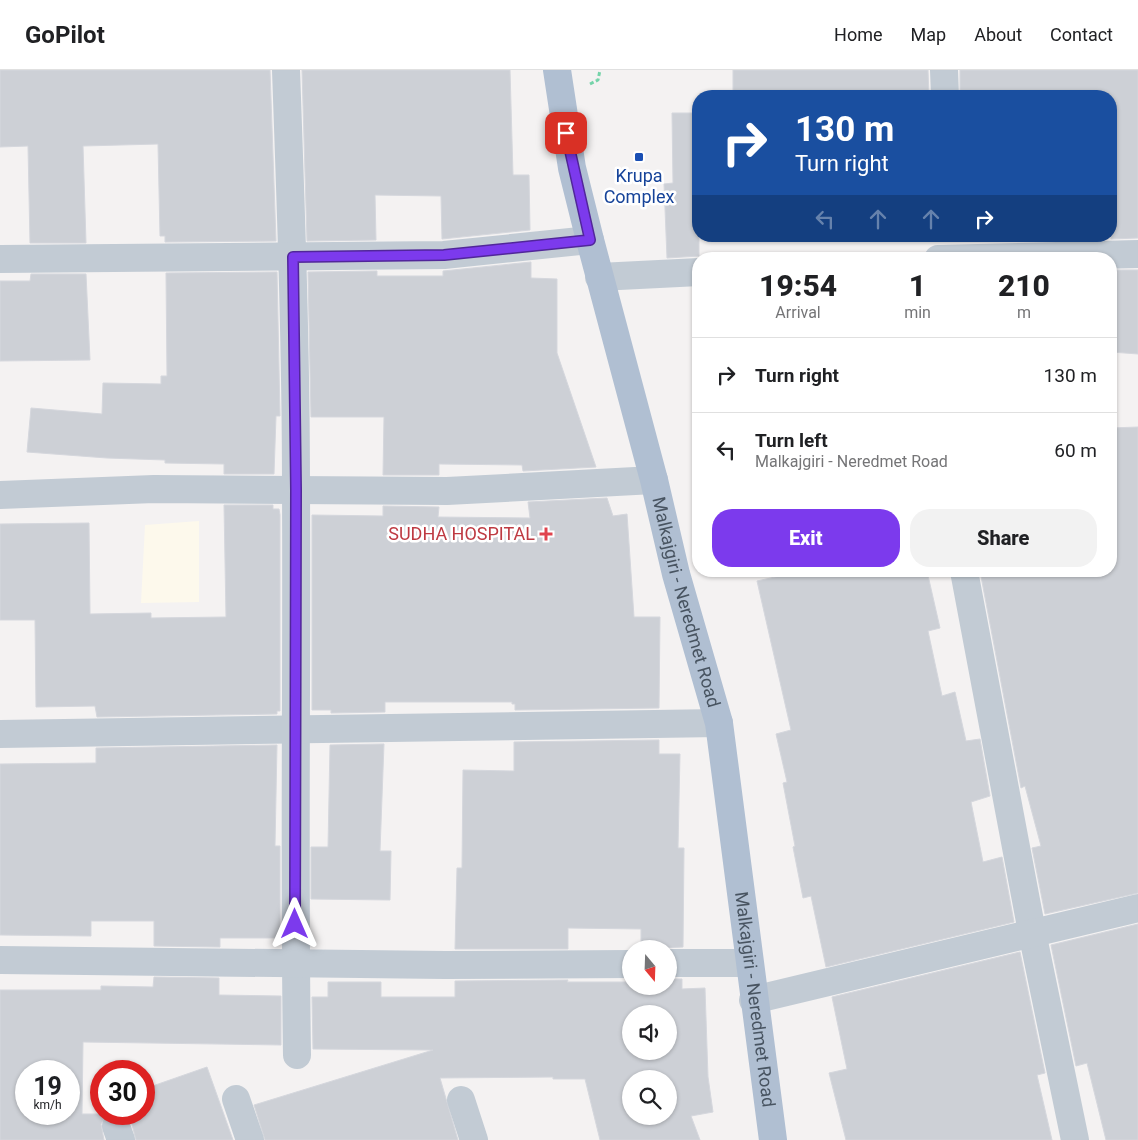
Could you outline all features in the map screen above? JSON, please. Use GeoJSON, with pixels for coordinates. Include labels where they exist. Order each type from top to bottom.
{"type":"FeatureCollection","features":[{"type":"Feature","properties":{"kind":"main road","name":"Malkajgiri - Neredmet Road"},"geometry":{"type":"LineString","coordinates":[[558,70],[572,168],[599,277],[654,480],[676,574],[719,723],[748,963],[773,1140]]}},
{"type":"Feature","properties":{"kind":"street"},"geometry":{"type":"LineString","coordinates":[[286,70],[293,257],[296,490],[297,1055]]}},
{"type":"Feature","properties":{"kind":"street"},"geometry":{"type":"LineString","coordinates":[[944,70],[945,90]]}},
{"type":"Feature","properties":{"kind":"street"},"geometry":{"type":"LineString","coordinates":[[0,259],[444,255],[590,240]]}},
{"type":"Feature","properties":{"kind":"street"},"geometry":{"type":"LineString","coordinates":[[1117,254],[1138,254]]}},
{"type":"Feature","properties":{"kind":"street"},"geometry":{"type":"LineString","coordinates":[[599,277],[692,272]]}},
{"type":"Feature","properties":{"kind":"street"},"geometry":{"type":"LineString","coordinates":[[0,495],[154,490],[447,491],[654,480]]}},
{"type":"Feature","properties":{"kind":"street"},"geometry":{"type":"LineString","coordinates":[[965,577],[1032,932],[1075,1140]]}},
{"type":"Feature","properties":{"kind":"street"},"geometry":{"type":"LineString","coordinates":[[0,734],[295,731],[719,723]]}},
{"type":"Feature","properties":{"kind":"street"},"geometry":{"type":"LineString","coordinates":[[753,1000],[1138,908]]}},
{"type":"Feature","properties":{"kind":"street"},"geometry":{"type":"LineString","coordinates":[[0,960],[446,965],[622,964]]}},
{"type":"Feature","properties":{"kind":"street"},"geometry":{"type":"LineString","coordinates":[[678,963],[748,963]]}},
{"type":"Feature","properties":{"kind":"street"},"geometry":{"type":"LineString","coordinates":[[236,1099],[250,1140]]}},
{"type":"Feature","properties":{"kind":"street"},"geometry":{"type":"LineString","coordinates":[[461,1100],[474,1140]]}},
{"type":"Feature","properties":{"kind":"shaded area"},"geometry":{"type":"Polygon","coordinates":[[[199,521],[199,602],[141,603],[145,525],[199,521]]]}},
{"type":"Feature","properties":{"kind":"building"},"geometry":{"type":"Polygon","coordinates":[[[0,70],[270,70],[276,241],[165,242],[165,236],[160,236],[158,144],[83,146],[86,243],[30,243],[28,146],[0,147],[0,70]]]}},
{"type":"Feature","properties":{"kind":"building"},"geometry":{"type":"Polygon","coordinates":[[[302,70],[510,70],[513,175],[529,175],[530,230],[442,239],[441,196],[375,195],[376,240],[307,241],[302,70]]]}},
{"type":"Feature","properties":{"kind":"building"},"geometry":{"type":"Polygon","coordinates":[[[733,70],[928,70],[929,90],[733,90],[733,70]]]}},
{"type":"Feature","properties":{"kind":"building"},"geometry":{"type":"Polygon","coordinates":[[[960,70],[1138,70],[1138,238],[1117,239],[1117,90],[960,90],[960,70]]]}},
{"type":"Feature","properties":{"kind":"building"},"geometry":{"type":"Polygon","coordinates":[[[672,113],[692,113],[692,242],[699,242],[699,252],[692,252],[692,256],[667,258],[664,184],[673,183],[672,113]]]}},
{"type":"Feature","properties":{"kind":"building"},"geometry":{"type":"Polygon","coordinates":[[[531,262],[531,278],[557,279],[557,353],[596,467],[523,471],[522,465],[439,464],[439,475],[383,475],[384,417],[311,417],[308,272],[377,271],[377,276],[443,276],[443,271],[531,262]]]}},
{"type":"Feature","properties":{"kind":"building"},"geometry":{"type":"Polygon","coordinates":[[[1117,270],[1138,270],[1138,354],[1117,352],[1117,270]]]}},
{"type":"Feature","properties":{"kind":"building"},"geometry":{"type":"Polygon","coordinates":[[[277,272],[280,416],[276,416],[274,474],[224,474],[224,464],[165,463],[165,460],[27,452],[31,408],[102,414],[103,383],[161,384],[161,376],[167,376],[166,273],[277,272]]]}},
{"type":"Feature","properties":{"kind":"building"},"geometry":{"type":"Polygon","coordinates":[[[31,274],[86,274],[90,360],[0,361],[0,281],[30,281],[31,274]]]}},
{"type":"Feature","properties":{"kind":"building"},"geometry":{"type":"Polygon","coordinates":[[[1138,427],[1138,893],[1045,914],[1032,848],[1041,846],[1025,786],[1021,788],[981,577],[1117,577],[1117,428],[1138,427]]]}},
{"type":"Feature","properties":{"kind":"building"},"geometry":{"type":"Polygon","coordinates":[[[607,498],[613,516],[627,514],[634,617],[660,617],[659,708],[515,710],[515,704],[512,704],[512,702],[385,702],[385,712],[331,713],[331,710],[312,710],[312,515],[383,516],[383,506],[439,507],[438,517],[530,518],[528,502],[607,498]]]}},
{"type":"Feature","properties":{"kind":"building"},"geometry":{"type":"Polygon","coordinates":[[[224,505],[273,505],[273,509],[279,509],[280,711],[277,711],[277,714],[97,717],[95,706],[36,707],[35,620],[0,620],[0,524],[89,523],[90,614],[151,613],[151,618],[226,617],[224,505]]]}},
{"type":"Feature","properties":{"kind":"building"},"geometry":{"type":"Polygon","coordinates":[[[775,577],[928,577],[940,628],[928,631],[942,696],[955,692],[966,741],[980,739],[990,796],[971,802],[983,862],[1002,857],[1014,922],[826,967],[811,896],[803,898],[793,847],[795,846],[783,783],[787,782],[776,734],[791,730],[757,581],[775,577]]]}},
{"type":"Feature","properties":{"kind":"building"},"geometry":{"type":"Polygon","coordinates":[[[659,740],[659,754],[680,754],[678,848],[684,848],[683,947],[678,947],[678,940],[641,940],[641,929],[568,928],[568,949],[455,949],[457,868],[462,868],[463,770],[514,771],[514,742],[659,740]]]}},
{"type":"Feature","properties":{"kind":"building"},"geometry":{"type":"Polygon","coordinates":[[[384,744],[380,851],[391,851],[390,900],[311,899],[311,847],[328,847],[330,745],[384,744]]]}},
{"type":"Feature","properties":{"kind":"building"},"geometry":{"type":"Polygon","coordinates":[[[277,745],[275,846],[280,846],[280,938],[220,938],[220,947],[154,946],[154,921],[91,921],[91,936],[0,935],[0,764],[96,763],[96,748],[277,745]]]}},
{"type":"Feature","properties":{"kind":"building"},"geometry":{"type":"Polygon","coordinates":[[[1138,924],[1138,1140],[1106,1140],[1087,1063],[1076,1066],[1051,945],[1138,924]]]}},
{"type":"Feature","properties":{"kind":"building"},"geometry":{"type":"Polygon","coordinates":[[[1020,952],[1045,1073],[1037,1075],[1052,1140],[846,1140],[829,1073],[847,1069],[832,997],[1020,952]]]}},
{"type":"Feature","properties":{"kind":"building"},"geometry":{"type":"Polygon","coordinates":[[[154,977],[219,978],[219,995],[281,996],[281,1045],[83,1042],[82,1114],[90,1114],[90,1125],[101,1125],[104,1140],[0,1140],[0,990],[101,990],[101,986],[153,987],[154,977]]]}},
{"type":"Feature","properties":{"kind":"building"},"geometry":{"type":"Polygon","coordinates":[[[678,979],[682,979],[682,989],[705,988],[708,1077],[713,1112],[691,1116],[700,1140],[600,1140],[585,1079],[553,1079],[553,1077],[440,1078],[458,1140],[265,1140],[254,1105],[433,1050],[313,1049],[312,997],[328,997],[328,982],[381,982],[381,997],[455,997],[455,981],[568,980],[567,982],[622,982],[622,995],[678,995],[678,979]]]}},
{"type":"Feature","properties":{"kind":"building"},"geometry":{"type":"Polygon","coordinates":[[[207,1067],[233,1140],[136,1140],[132,1125],[155,1125],[155,1085],[207,1067]]]}},
{"type":"Feature","properties":{"kind":"place","name":"Krupa Complex"},"geometry":{"type":"Point","coordinates":[639,157]}},
{"type":"Feature","properties":{"kind":"place","name":"SUDHA HOSPITAL"},"geometry":{"type":"Point","coordinates":[546,534]}},
{"type":"Feature","properties":{"kind":"route"},"geometry":{"type":"LineString","coordinates":[[295,924],[296,490],[293,257],[444,255],[590,240],[572,168],[566,133]]}}]}
